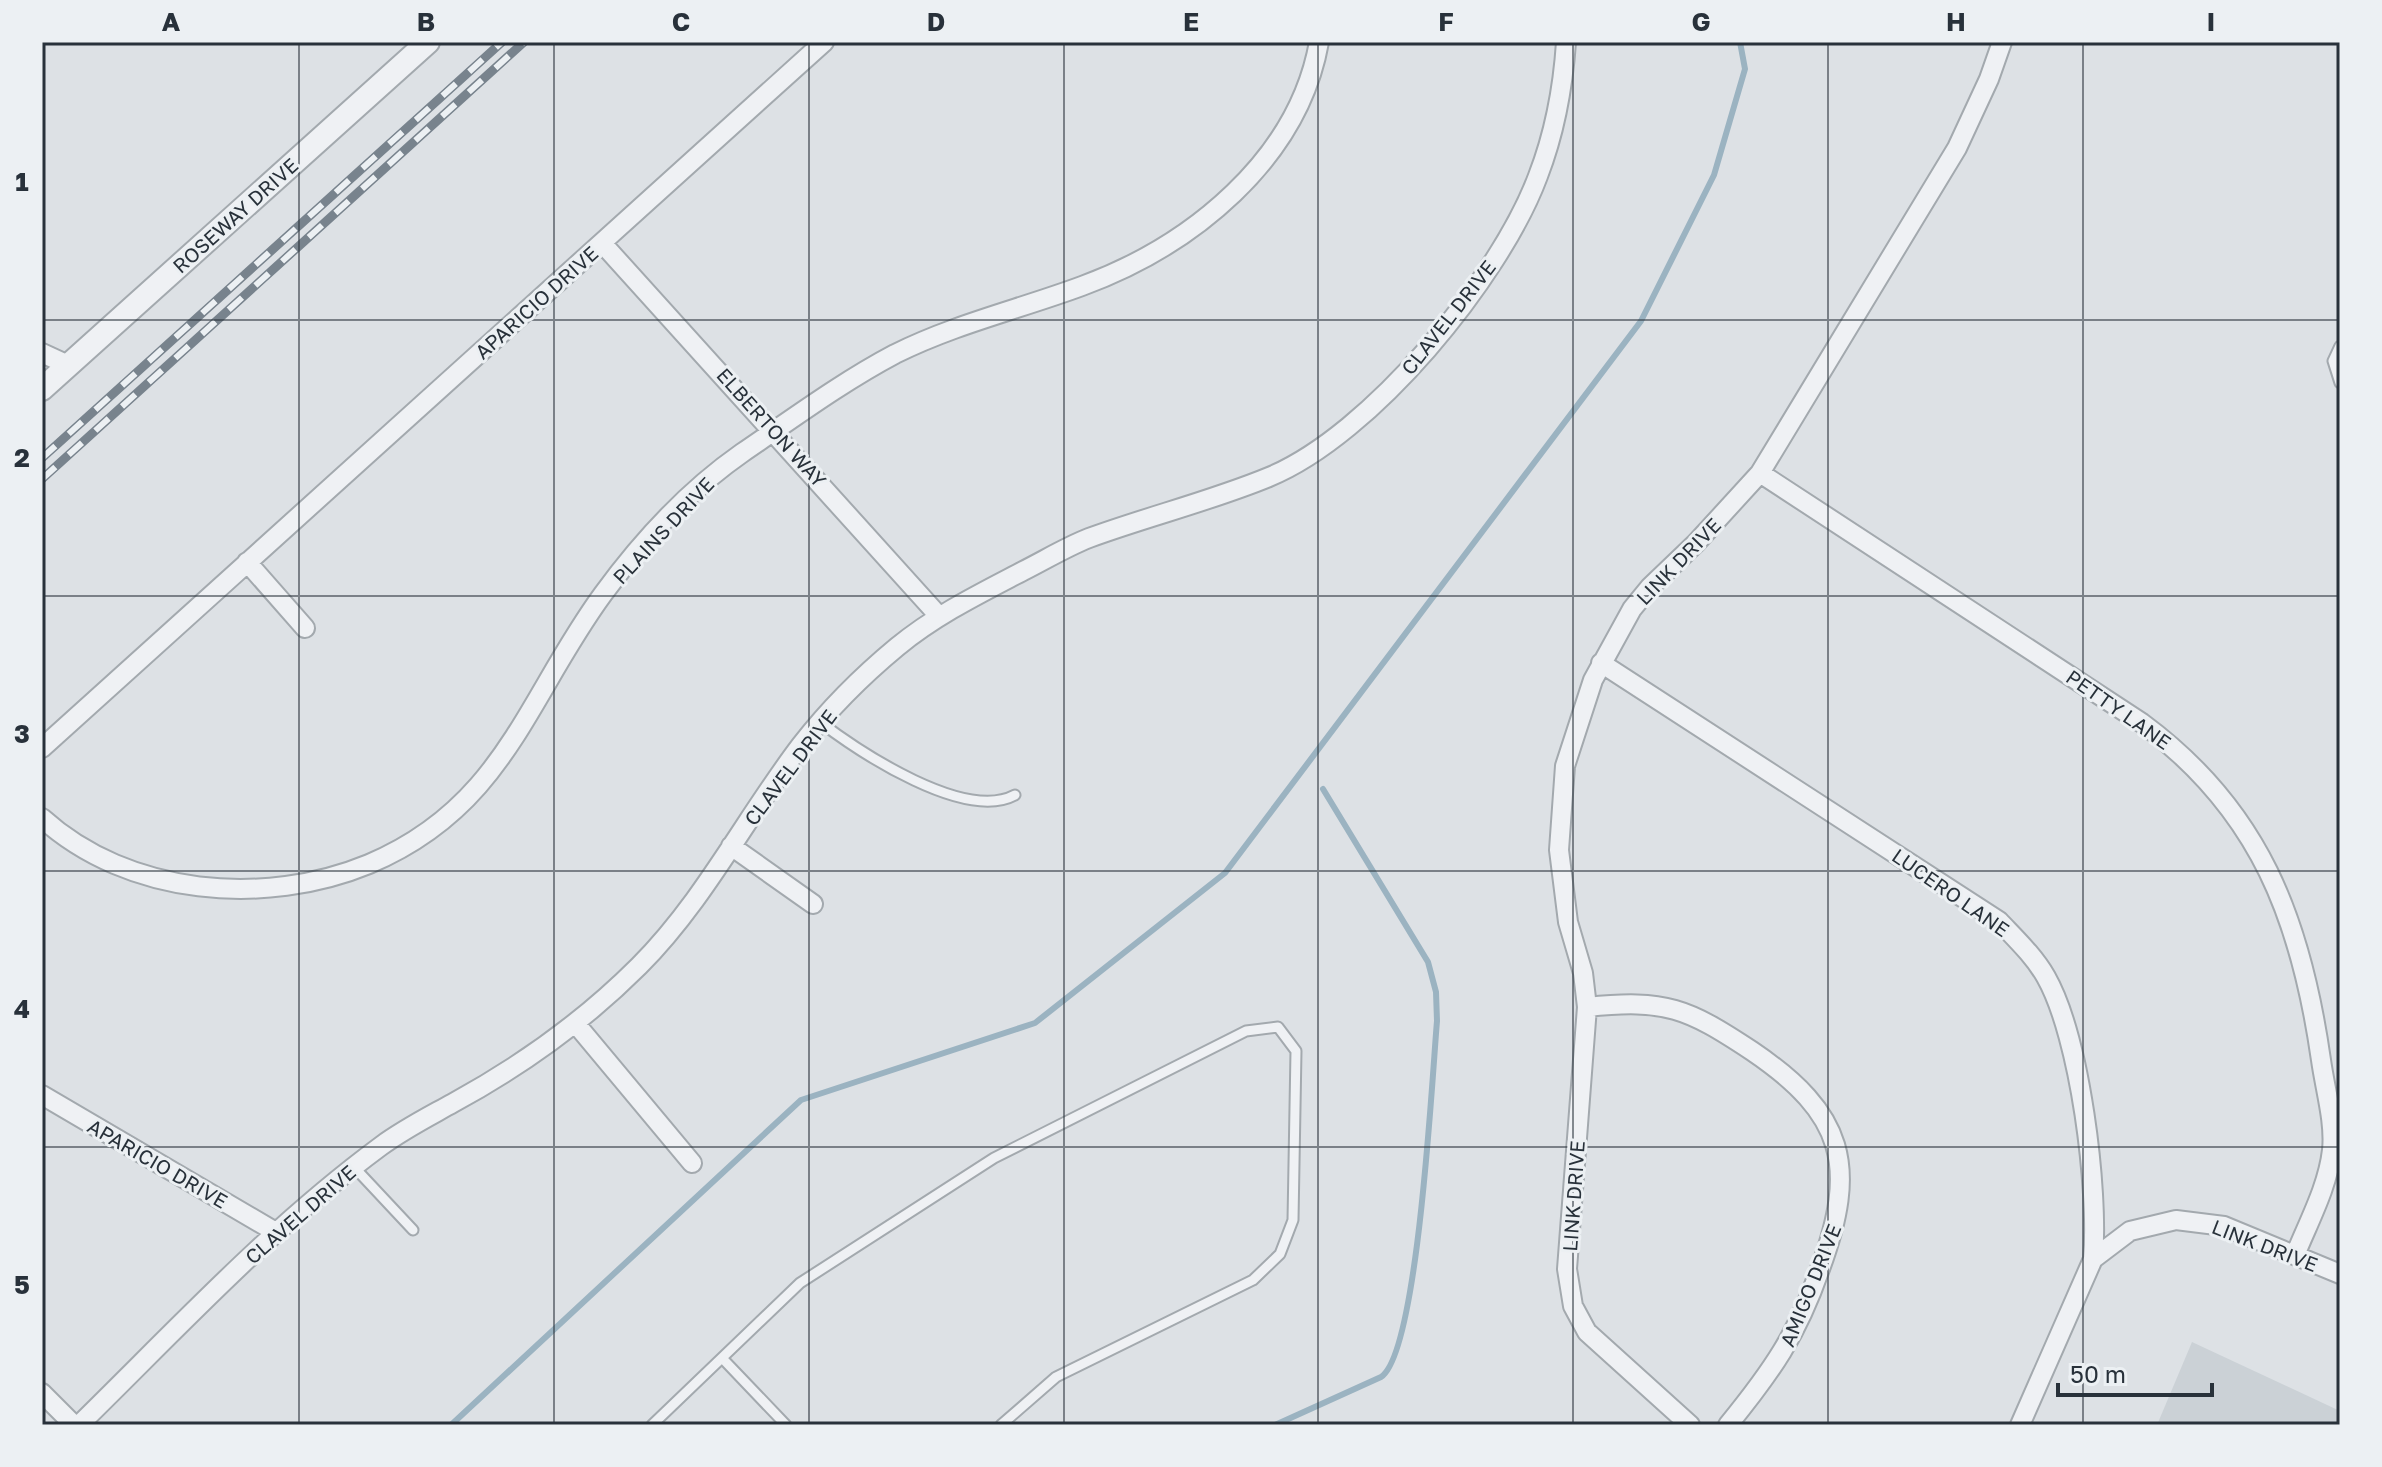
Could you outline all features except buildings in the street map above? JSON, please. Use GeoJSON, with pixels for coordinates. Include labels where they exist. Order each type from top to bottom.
{"type":"FeatureCollection","features":[{"type":"Feature","properties":{"kind":"street","name":"ROSEWAY DRIVE"},"geometry":{"type":"LineString","coordinates":[[42,389],[428,42]]}},
{"type":"Feature","properties":{"kind":"street","name":"APARICIO DRIVE"},"geometry":{"type":"LineString","coordinates":[[42,748],[824,42]]}},
{"type":"Feature","properties":{"kind":"street","name":"PLAINS DRIVE"},"geometry":{"type":"LineString","coordinates":[[42,818],[60,834],[116,864],[173,881],[221,890],[268,891],[370,864],[462,804],[512,744],[579,630],[637,552],[700,486],[774,432],[897,354],[990,316],[1082,286],[1171,242],[1238,189],[1281,139],[1299,109],[1315,68],[1319,42]]}},
{"type":"Feature","properties":{"kind":"street","name":"CLAVEL DRIVE"},"geometry":{"type":"LineString","coordinates":[[76,1425],[274,1231],[418,1121],[491,1081],[576,1024],[641,964],[681,917],[820,722],[867,674],[938,615],[1082,540],[1273,476],[1326,445],[1371,406],[1411,368],[1456,312],[1521,212],[1551,136],[1563,85],[1566,42]]}},
{"type":"Feature","properties":{"kind":"street","name":"LINK DRIVE"},"geometry":{"type":"LineString","coordinates":[[1690,1425],[1587,1332],[1569,1291],[1567,1269],[1587,1007],[1583,973],[1568,922],[1559,850],[1560,806],[1576,726],[1601,663],[1632,609],[1760,473],[1957,148],[1989,79],[2002,42]]}},
{"type":"Feature","properties":{"kind":"street","name":"ELBERTON WAY"},"geometry":{"type":"LineString","coordinates":[[602,243],[938,615]]}},
{"type":"Feature","properties":{"kind":"street"},"geometry":{"type":"LineString","coordinates":[[42,353],[68,365]]}},
{"type":"Feature","properties":{"kind":"street","name":"PETTY LANE"},"geometry":{"type":"LineString","coordinates":[[1760,473],[2142,723],[2174,746],[2227,802],[2275,886],[2298,943],[2311,987],[2332,1140],[2320,1193],[2296,1253]]}},
{"type":"Feature","properties":{"kind":"street"},"geometry":{"type":"LineString","coordinates":[[247,562],[305,628]]}},
{"type":"Feature","properties":{"kind":"street","name":"LUCERO LANE"},"geometry":{"type":"LineString","coordinates":[[1601,663],[1999,921],[2029,951],[2047,978],[2071,1039],[2094,1199],[2093,1259]]}},
{"type":"Feature","properties":{"kind":"street"},"geometry":{"type":"LineString","coordinates":[[731,846],[813,904]]}},
{"type":"Feature","properties":{"kind":"street","name":"AMIGO DRIVE"},"geometry":{"type":"LineString","coordinates":[[1587,1007],[1665,1005],[1711,1024],[1787,1075],[1822,1117],[1835,1143],[1840,1162],[1842,1198],[1837,1224],[1811,1296],[1791,1342],[1728,1425]]}},
{"type":"Feature","properties":{"kind":"street"},"geometry":{"type":"LineString","coordinates":[[576,1024],[692,1163]]}},
{"type":"Feature","properties":{"kind":"street","name":"APARICIO DRIVE"},"geometry":{"type":"LineString","coordinates":[[42,1095],[274,1231]]}},
{"type":"Feature","properties":{"kind":"street","name":"LINK DRIVE"},"geometry":{"type":"LineString","coordinates":[[2020,1425],[2093,1259],[2130,1231],[2176,1220],[2224,1226],[2296,1253],[2340,1274]]}},
{"type":"Feature","properties":{"kind":"street"},"geometry":{"type":"LineString","coordinates":[[42,1393],[76,1425]]}},
{"type":"Feature","properties":{"kind":"lane"},"geometry":{"type":"LineString","coordinates":[[2340,346],[2333,361],[2340,383]]}},
{"type":"Feature","properties":{"kind":"lane"},"geometry":{"type":"LineString","coordinates":[[820,722],[883,765],[907,776],[972,800],[1003,801],[1015,795]]}},
{"type":"Feature","properties":{"kind":"lane"},"geometry":{"type":"LineString","coordinates":[[652,1425],[800,1283],[994,1158],[1246,1031],[1278,1027],[1296,1051],[1293,1220],[1280,1254],[1253,1280],[1056,1377],[1001,1425]]}},
{"type":"Feature","properties":{"kind":"lane"},"geometry":{"type":"LineString","coordinates":[[354,1167],[413,1230]]}},
{"type":"Feature","properties":{"kind":"lane"},"geometry":{"type":"LineString","coordinates":[[722,1358],[786,1425]]}},
{"type":"Feature","properties":{"kind":"shaded area"},"geometry":{"type":"Polygon","coordinates":[[[2192,1342],[2340,1411],[2340,1425],[2157,1425],[2192,1342]]]}},
{"type":"Feature","properties":{"kind":"waterway"},"geometry":{"type":"LineString","coordinates":[[451,1425],[801,1100],[1035,1023],[1225,873],[1641,321],[1714,175],[1745,69],[1740,42]]}},
{"type":"Feature","properties":{"kind":"waterway"},"geometry":{"type":"LineString","coordinates":[[1275,1425],[1381,1377],[1394,1357],[1414,1269],[1437,1021],[1436,992],[1428,962],[1323,789]]}},
{"type":"Feature","properties":{"kind":"railway"},"geometry":{"type":"LineString","coordinates":[[42,458],[502,42]]}},
{"type":"Feature","properties":{"kind":"railway"},"geometry":{"type":"LineString","coordinates":[[42,479],[524,42]]}}]}
